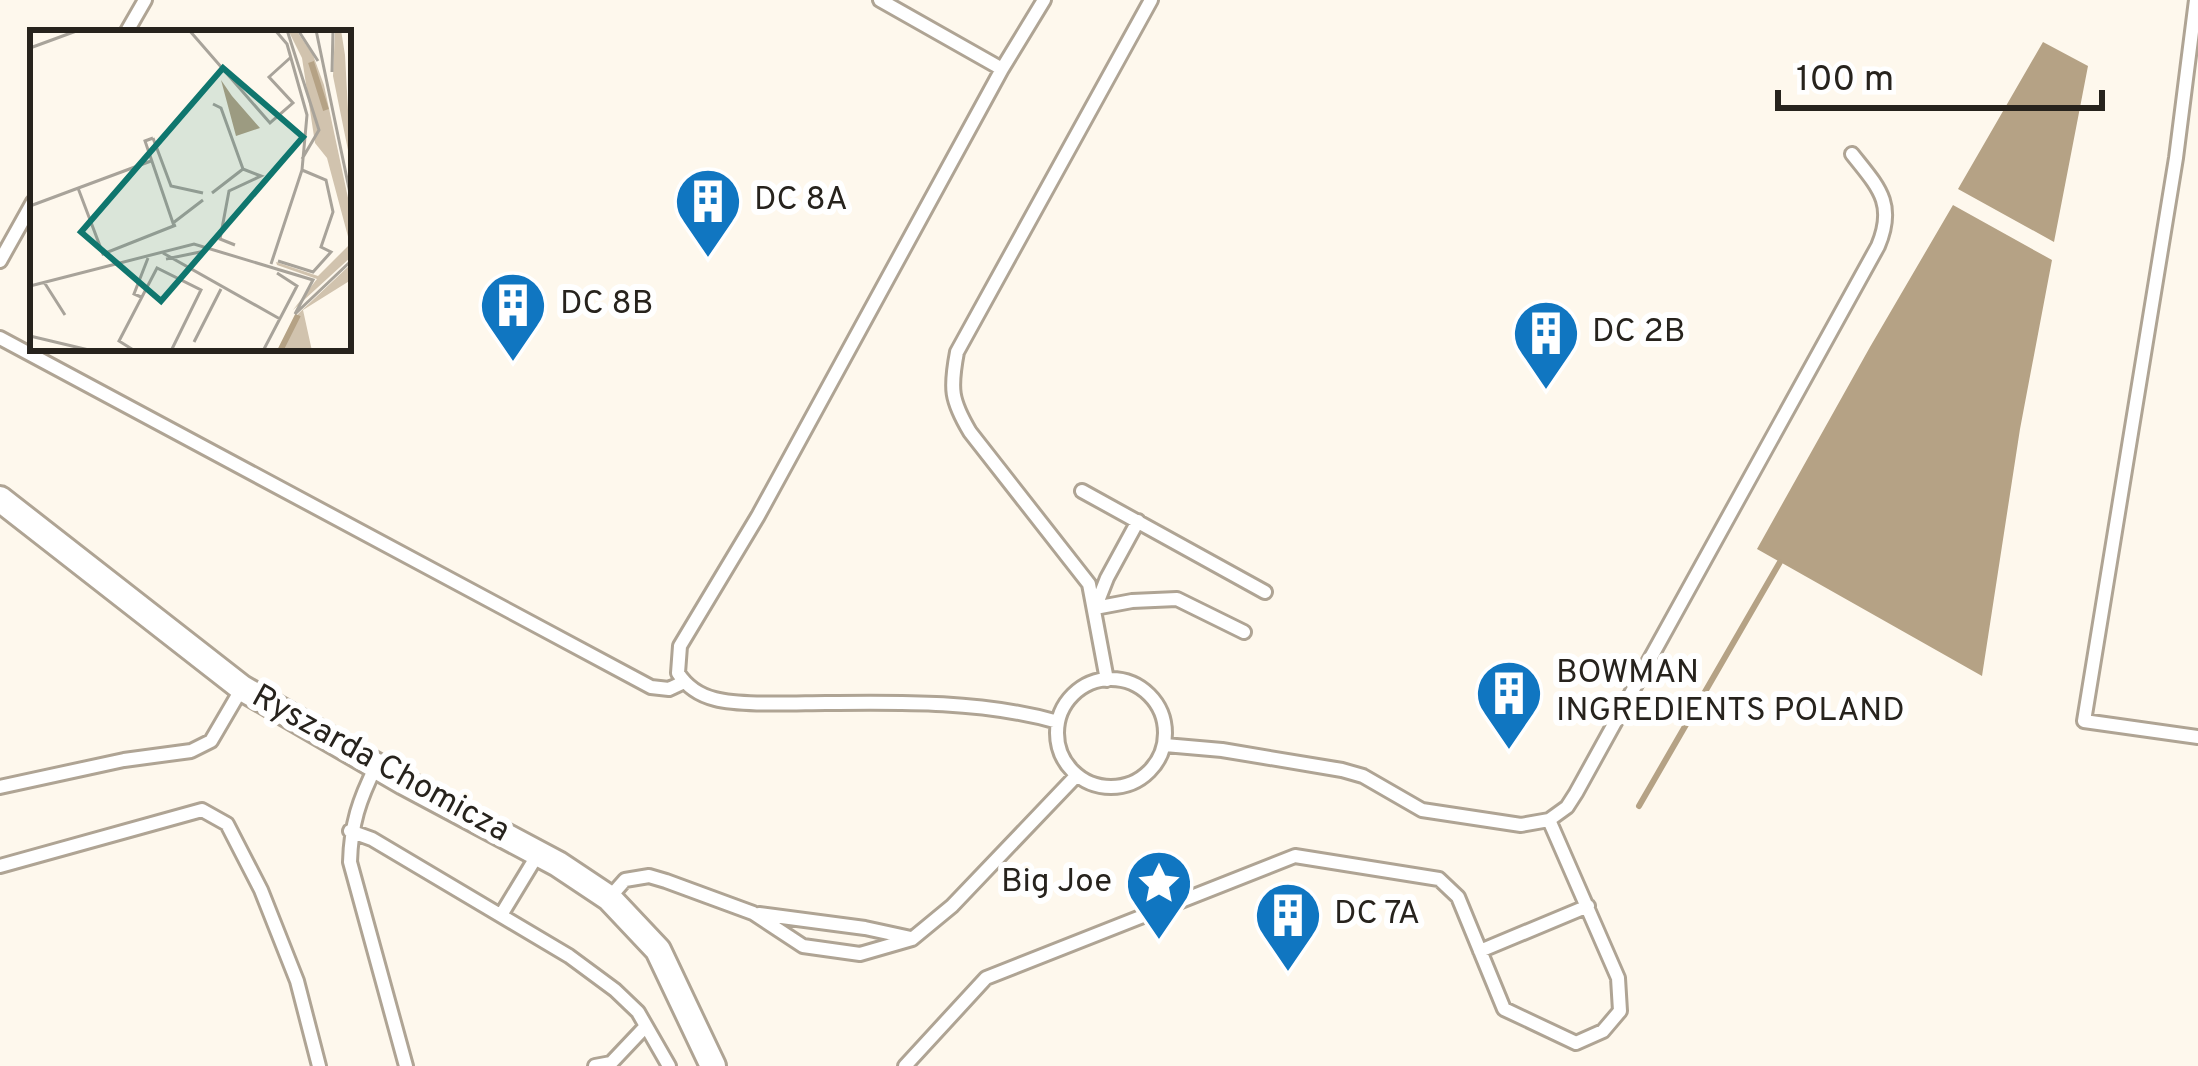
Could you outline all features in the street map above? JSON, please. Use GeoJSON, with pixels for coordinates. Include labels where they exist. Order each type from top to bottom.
{"type":"FeatureCollection","features":[{"type":"Feature","properties":{"kind":"street","name":"Ryszarda Chomicza"},"geometry":{"type":"LineString","coordinates":[[0,499],[242,688],[609,898],[658,950],[713,1066]]}},
{"type":"Feature","properties":{"kind":"lane"},"geometry":{"type":"LineString","coordinates":[[128,30],[145,0]]}},
{"type":"Feature","properties":{"kind":"lane"},"geometry":{"type":"LineString","coordinates":[[880,0],[1002,69]]}},
{"type":"Feature","properties":{"kind":"lane"},"geometry":{"type":"LineString","coordinates":[[1044,0],[758,516],[680,646],[678,673],[693,690],[717,700],[894,702],[1001,710],[1058,722]]}},
{"type":"Feature","properties":{"kind":"lane"},"geometry":{"type":"LineString","coordinates":[[1107,680],[1089,584],[970,432],[955,405],[951,382],[957,352],[1151,0]]}},
{"type":"Feature","properties":{"kind":"lane"},"geometry":{"type":"LineString","coordinates":[[2196,0],[2176,158],[2084,722],[2198,737]]}},
{"type":"Feature","properties":{"kind":"lane"},"geometry":{"type":"LineString","coordinates":[[1166,745],[1342,770],[1363,776],[1422,810],[1521,825],[1550,820],[1567,807],[1878,246],[1886,208],[1882,193],[1852,154]]}},
{"type":"Feature","properties":{"kind":"lane"},"geometry":{"type":"LineString","coordinates":[[0,261],[30,207]]}},
{"type":"Feature","properties":{"kind":"lane"},"geometry":{"type":"LineString","coordinates":[[0,338],[651,687],[669,689],[684,682]]}},
{"type":"Feature","properties":{"kind":"lane"},"geometry":{"type":"LineString","coordinates":[[1082,490],[1265,592]]}},
{"type":"Feature","properties":{"kind":"lane"},"geometry":{"type":"LineString","coordinates":[[1095,608],[1138,521]]}},
{"type":"Feature","properties":{"kind":"lane"},"geometry":{"type":"LineString","coordinates":[[1095,608],[1177,599],[1244,632]]}},
{"type":"Feature","properties":{"kind":"lane"},"geometry":{"type":"LineString","coordinates":[[1107,680],[1141,688],[1163,716],[1166,745],[1153,768],[1124,786],[1106,787],[1077,775],[1058,741],[1058,722],[1075,693],[1107,680]]}},
{"type":"Feature","properties":{"kind":"lane"},"geometry":{"type":"LineString","coordinates":[[0,787],[190,751],[211,741],[242,688]]}},
{"type":"Feature","properties":{"kind":"lane"},"geometry":{"type":"LineString","coordinates":[[376,766],[350,831],[350,862],[406,1066]]}},
{"type":"Feature","properties":{"kind":"lane"},"geometry":{"type":"LineString","coordinates":[[753,913],[802,946],[860,955],[912,939],[952,906],[1077,775]]}},
{"type":"Feature","properties":{"kind":"lane"},"geometry":{"type":"LineString","coordinates":[[0,866],[202,810],[227,824],[261,890],[297,981],[319,1066]]}},
{"type":"Feature","properties":{"kind":"lane"},"geometry":{"type":"LineString","coordinates":[[905,1066],[986,978],[1295,856],[1439,879],[1458,897],[1504,1010],[1576,1043],[1603,1031],[1620,1011],[1618,978],[1550,820]]}},
{"type":"Feature","properties":{"kind":"lane"},"geometry":{"type":"LineString","coordinates":[[350,831],[373,839],[569,956],[638,1012],[669,1066]]}},
{"type":"Feature","properties":{"kind":"lane"},"geometry":{"type":"LineString","coordinates":[[501,915],[538,854]]}},
{"type":"Feature","properties":{"kind":"lane"},"geometry":{"type":"LineString","coordinates":[[609,898],[625,880],[649,876],[753,913],[912,939]]}},
{"type":"Feature","properties":{"kind":"lane"},"geometry":{"type":"LineString","coordinates":[[1480,951],[1588,906]]}},
{"type":"Feature","properties":{"kind":"lane"},"geometry":{"type":"LineString","coordinates":[[595,1066],[611,1063],[646,1026]]}},
{"type":"Feature","properties":{"kind":"shaded area"},"geometry":{"type":"Polygon","coordinates":[[[2043,42],[2088,66],[2054,242],[1958,189],[2043,42]]]}},
{"type":"Feature","properties":{"kind":"shaded area"},"geometry":{"type":"Polygon","coordinates":[[[1953,205],[2052,260],[1982,676],[1757,549],[1953,205]]]}},
{"type":"Feature","properties":{"kind":"waterway"},"geometry":{"type":"LineString","coordinates":[[1639,806],[1780,562]]}},
{"type":"Feature","properties":{"kind":"place","name":"DC 8A"},"geometry":{"type":"Point","coordinates":[708,260]}},
{"type":"Feature","properties":{"kind":"place","name":"DC 8B"},"geometry":{"type":"Point","coordinates":[513,364]}},
{"type":"Feature","properties":{"kind":"place","name":"DC 2B"},"geometry":{"type":"Point","coordinates":[1546,392]}},
{"type":"Feature","properties":{"kind":"place","name":"BOWMAN INGREDIENTS POLAND"},"geometry":{"type":"Point","coordinates":[1509,752]}},
{"type":"Feature","properties":{"kind":"place","name":"Big Joe"},"geometry":{"type":"Point","coordinates":[1159,942]}},
{"type":"Feature","properties":{"kind":"place","name":"DC 7A"},"geometry":{"type":"Point","coordinates":[1288,974]}}]}
